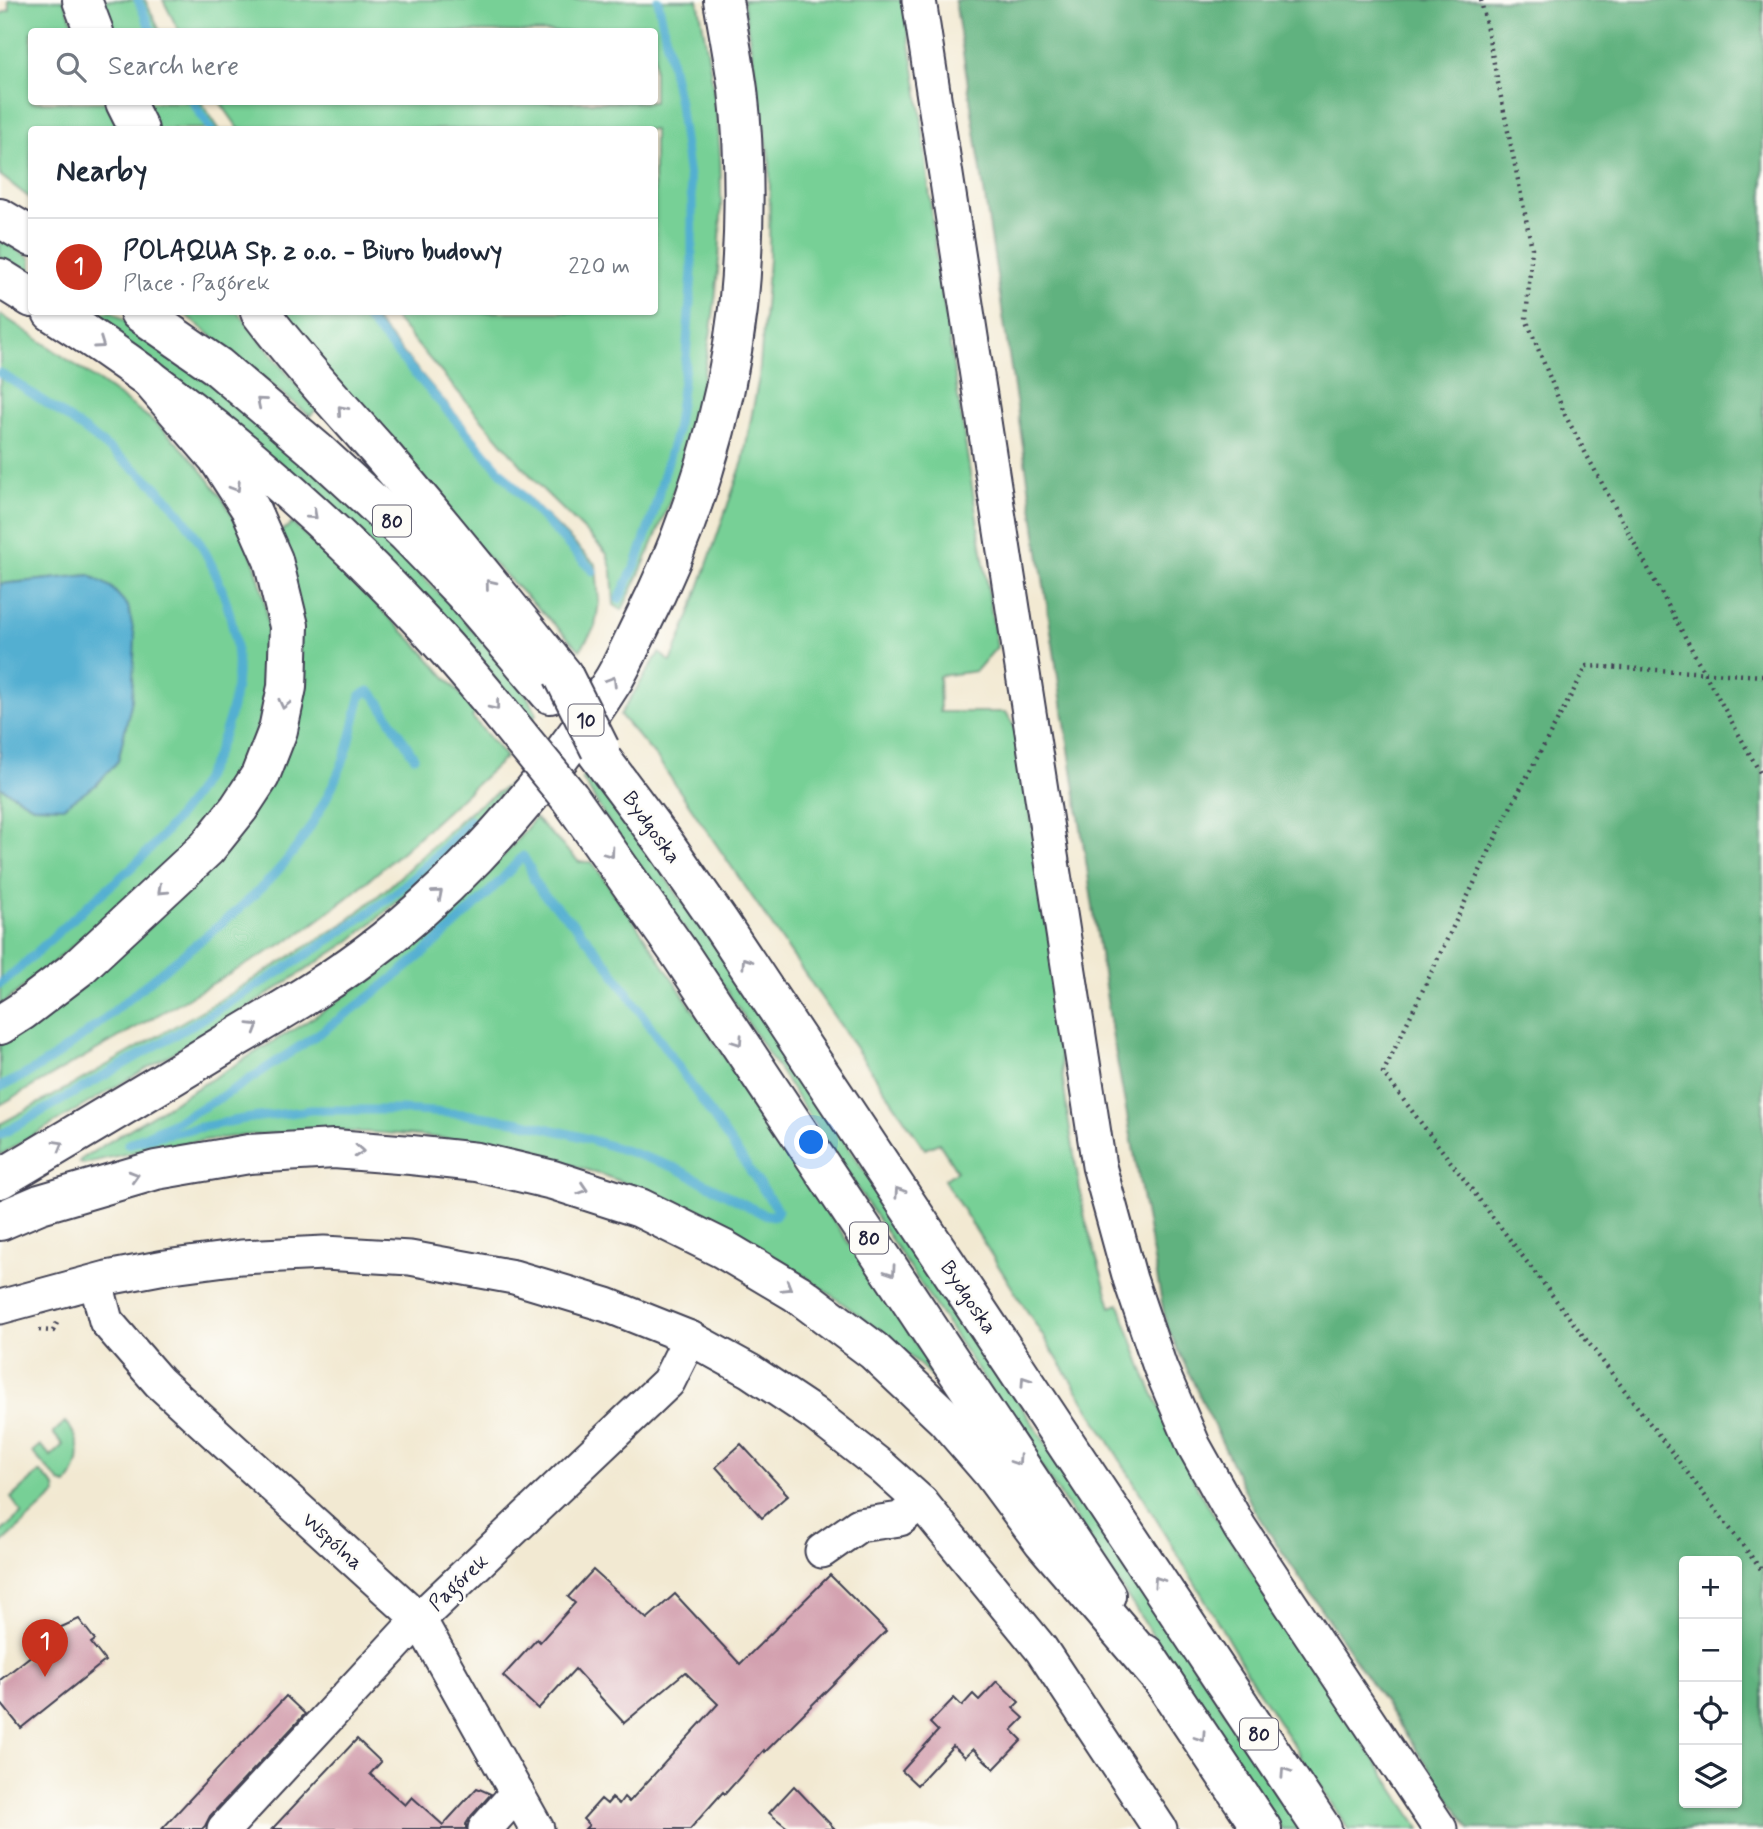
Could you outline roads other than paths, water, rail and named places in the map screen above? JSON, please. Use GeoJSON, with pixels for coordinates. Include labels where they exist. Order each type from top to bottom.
{"type":"FeatureCollection","features":[{"type":"Feature","properties":{"kind":"main road"},"geometry":{"type":"LineString","coordinates":[[82,0],[92,28]]}},
{"type":"Feature","properties":{"kind":"main road","name":"10"},"geometry":{"type":"LineString","coordinates":[[0,1179],[309,994],[384,941],[456,878],[525,802],[615,677],[659,591],[694,499],[722,402],[738,309],[743,231],[742,159],[738,91],[723,0]]}},
{"type":"Feature","properties":{"kind":"main road"},"geometry":{"type":"LineString","coordinates":[[126,105],[137,126]]}},
{"type":"Feature","properties":{"kind":"main road"},"geometry":{"type":"LineString","coordinates":[[0,218],[28,235]]}},
{"type":"Feature","properties":{"kind":"main road"},"geometry":{"type":"LineString","coordinates":[[0,278],[28,296]]}},
{"type":"Feature","properties":{"kind":"main road","name":"80"},"geometry":{"type":"LineString","coordinates":[[56,315],[148,377],[240,450],[336,536],[425,625],[570,798],[678,951],[1262,1829]]}},
{"type":"Feature","properties":{"kind":"main road","name":"80"},"geometry":{"type":"LineString","coordinates":[[143,315],[217,366],[318,452],[405,533],[557,684]]}},
{"type":"Feature","properties":{"kind":"main road"},"geometry":{"type":"LineString","coordinates":[[262,315],[284,344],[480,572],[557,684]]}},
{"type":"Feature","properties":{"kind":"main road"},"geometry":{"type":"LineString","coordinates":[[0,1025],[77,969],[207,848],[260,776],[278,730],[287,687],[289,626],[274,559],[250,508],[217,457],[148,377]]}},
{"type":"Feature","properties":{"kind":"main road","name":"Bydgoska"},"geometry":{"type":"LineString","coordinates":[[557,684],[602,757],[720,923],[1322,1829]]}},
{"type":"Feature","properties":{"kind":"main road"},"geometry":{"type":"LineString","coordinates":[[0,1221],[40,1204],[156,1170],[248,1154],[334,1149],[477,1162],[553,1180],[640,1208],[723,1249],[797,1293],[874,1351],[946,1419],[991,1471],[1043,1541],[1163,1681]]}},
{"type":"Feature","properties":{"kind":"street"},"geometry":{"type":"LineString","coordinates":[[919,0],[1099,1166],[1130,1279],[1160,1367],[1194,1446],[1240,1528],[1440,1829]]}},
{"type":"Feature","properties":{"kind":"street"},"geometry":{"type":"LineString","coordinates":[[0,1307],[165,1267],[241,1257],[324,1253],[410,1258],[514,1277],[607,1305],[690,1338],[750,1371],[813,1413],[882,1467],[921,1502],[1041,1649],[1160,1829]]}},
{"type":"Feature","properties":{"kind":"street","name":"Wspólna"},"geometry":{"type":"LineString","coordinates":[[96,1282],[106,1321],[159,1382],[419,1619],[537,1829]]}},
{"type":"Feature","properties":{"kind":"street","name":"Pagórek"},"geometry":{"type":"LineString","coordinates":[[224,1829],[419,1619],[668,1382],[690,1338]]}},
{"type":"Feature","properties":{"kind":"street"},"geometry":{"type":"LineString","coordinates":[[822,1551],[859,1525],[900,1519],[921,1502]]}},
{"type":"Feature","properties":{"kind":"street"},"geometry":{"type":"LineString","coordinates":[[485,1829],[517,1793]]}},
{"type":"Feature","properties":{"kind":"water"},"geometry":{"type":"Polygon","coordinates":[[[89,575],[111,587],[128,606],[135,638],[132,699],[118,761],[96,785],[63,807],[33,806],[0,787],[0,584],[89,575]]]}},
{"type":"Feature","properties":{"kind":"waterway"},"geometry":{"type":"LineString","coordinates":[[138,0],[150,28]]}},
{"type":"Feature","properties":{"kind":"waterway"},"geometry":{"type":"LineString","coordinates":[[619,599],[636,564],[652,518],[676,432],[686,358],[692,271],[692,200],[679,103],[658,0]]}},
{"type":"Feature","properties":{"kind":"waterway"},"geometry":{"type":"LineString","coordinates":[[195,105],[208,126]]}},
{"type":"Feature","properties":{"kind":"waterway"},"geometry":{"type":"LineString","coordinates":[[364,315],[531,506],[593,571]]}},
{"type":"Feature","properties":{"kind":"waterway"},"geometry":{"type":"LineString","coordinates":[[0,373],[106,447],[148,480],[173,505],[201,544],[212,566],[229,611],[237,657],[234,695],[224,735],[207,773],[187,805],[138,861],[0,984]]}},
{"type":"Feature","properties":{"kind":"waterway"},"geometry":{"type":"LineString","coordinates":[[0,1087],[42,1065],[82,1037],[239,909],[277,872],[309,829],[331,790],[348,747],[361,695],[369,691],[376,697],[414,757]]}},
{"type":"Feature","properties":{"kind":"waterway"},"geometry":{"type":"LineString","coordinates":[[0,1135],[207,1016],[323,944],[401,888],[470,820]]}},
{"type":"Feature","properties":{"kind":"waterway"},"geometry":{"type":"LineString","coordinates":[[523,856],[541,892],[575,925],[606,962],[778,1210],[775,1216],[763,1214],[676,1168],[633,1153],[521,1122],[465,1114],[400,1110],[311,1110],[244,1119],[128,1144],[225,1095],[348,1013],[439,940],[523,856]]}},
{"type":"Feature","properties":{"kind":"place","name":"POLAQUA Sp. z o.o. - Biuro budowy"},"geometry":{"type":"Point","coordinates":[45,1677]}}]}
